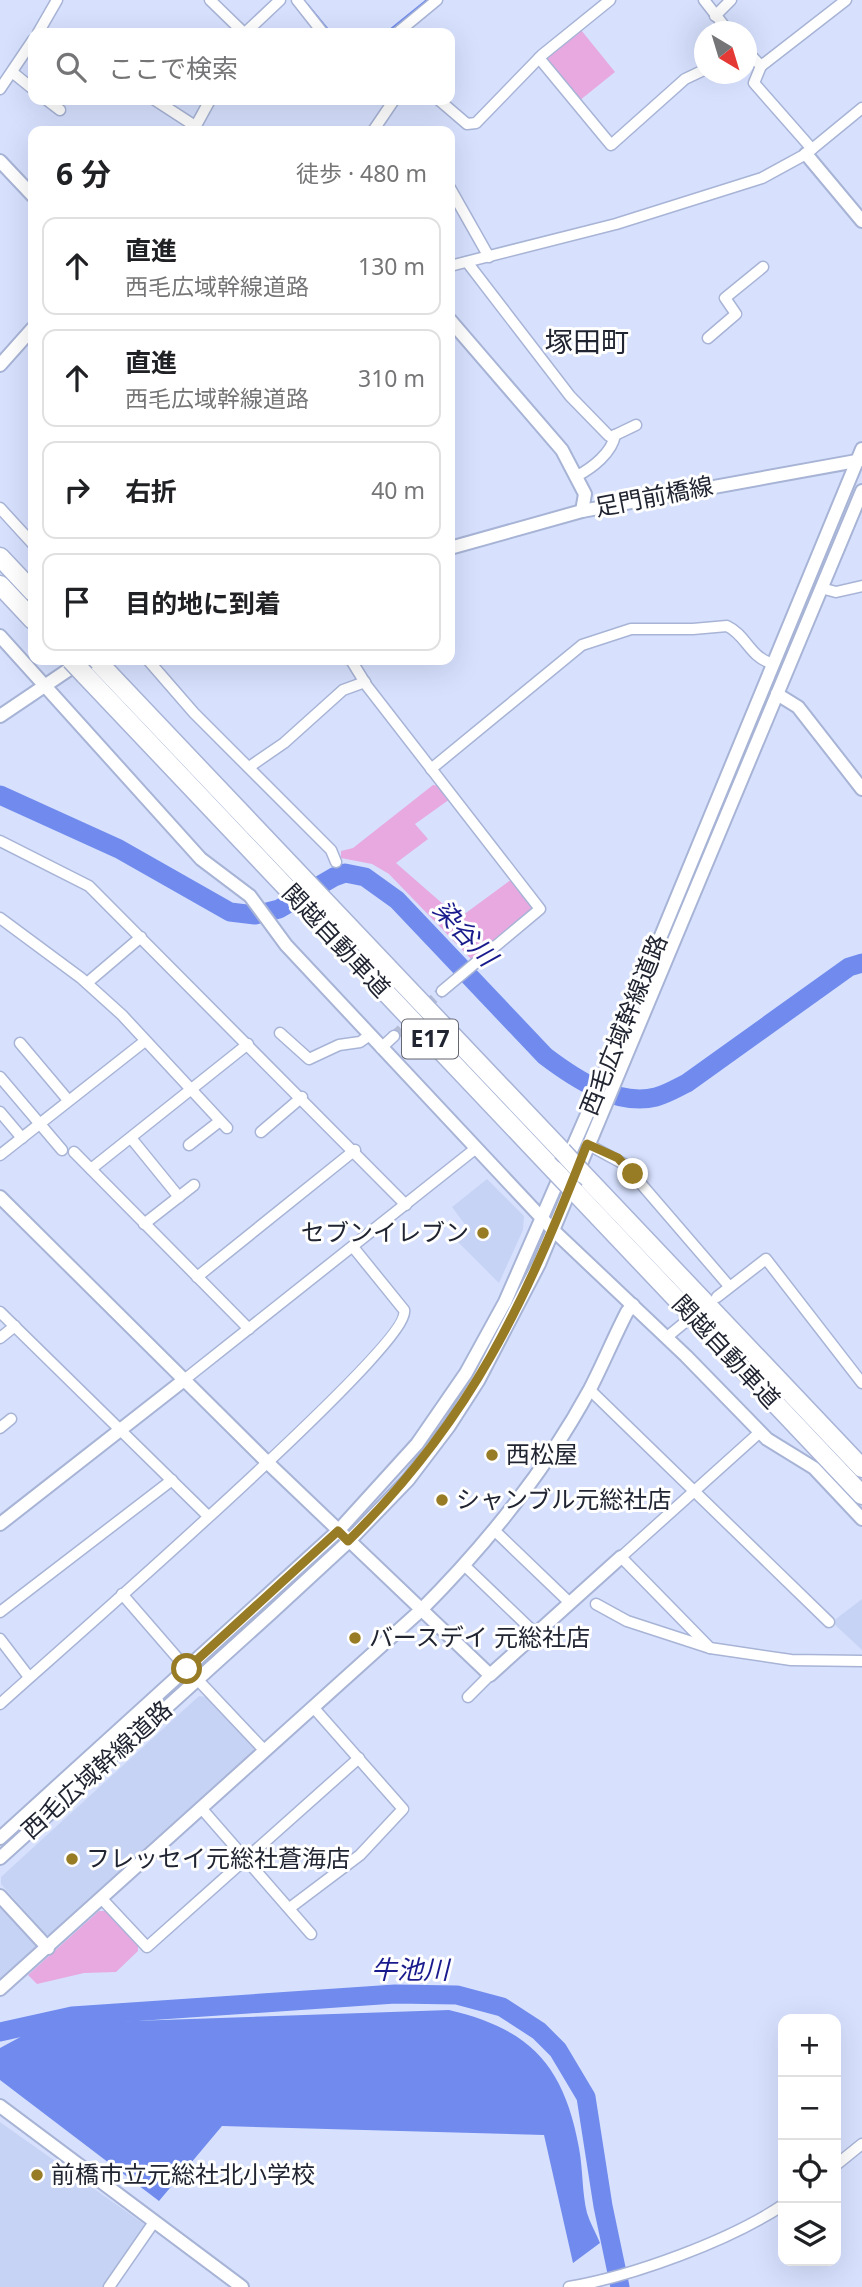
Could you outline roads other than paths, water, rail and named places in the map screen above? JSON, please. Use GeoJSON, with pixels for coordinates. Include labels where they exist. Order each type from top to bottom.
{"type":"FeatureCollection","features":[{"type":"Feature","properties":{"kind":"highway"},"geometry":{"type":"LineString","coordinates":[[0,557],[28,587]]}},
{"type":"Feature","properties":{"kind":"highway"},"geometry":{"type":"LineString","coordinates":[[0,585],[28,615]]}},
{"type":"Feature","properties":{"kind":"highway","name":"関越自動車道"},"geometry":{"type":"LineString","coordinates":[[101,665],[862,1468]]}},
{"type":"Feature","properties":{"kind":"highway","name":"関越自動車道"},"geometry":{"type":"LineString","coordinates":[[84,667],[305,909],[862,1495]]}},
{"type":"Feature","properties":{"kind":"street"},"geometry":{"type":"LineString","coordinates":[[41,28],[57,0]]}},
{"type":"Feature","properties":{"kind":"street"},"geometry":{"type":"LineString","coordinates":[[210,0],[239,28]]}},
{"type":"Feature","properties":{"kind":"street"},"geometry":{"type":"LineString","coordinates":[[249,28],[280,0]]}},
{"type":"Feature","properties":{"kind":"street"},"geometry":{"type":"LineString","coordinates":[[296,0],[319,28]]}},
{"type":"Feature","properties":{"kind":"street"},"geometry":{"type":"LineString","coordinates":[[403,28],[437,0]]}},
{"type":"Feature","properties":{"kind":"street"},"geometry":{"type":"LineString","coordinates":[[445,105],[467,124],[476,123],[539,58],[610,0]]}},
{"type":"Feature","properties":{"kind":"street"},"geometry":{"type":"LineString","coordinates":[[704,0],[719,21]]}},
{"type":"Feature","properties":{"kind":"street"},"geometry":{"type":"LineString","coordinates":[[715,16],[732,0]]}},
{"type":"Feature","properties":{"kind":"street"},"geometry":{"type":"LineString","coordinates":[[846,0],[761,66],[754,82],[862,221]]}},
{"type":"Feature","properties":{"kind":"street"},"geometry":{"type":"LineString","coordinates":[[0,89],[28,48]]}},
{"type":"Feature","properties":{"kind":"street"},"geometry":{"type":"LineString","coordinates":[[539,58],[611,145],[685,79],[694,75]]}},
{"type":"Feature","properties":{"kind":"street"},"geometry":{"type":"LineString","coordinates":[[757,61],[761,66]]}},
{"type":"Feature","properties":{"kind":"street"},"geometry":{"type":"LineString","coordinates":[[12,72],[28,85]]}},
{"type":"Feature","properties":{"kind":"street"},"geometry":{"type":"LineString","coordinates":[[54,105],[60,110]]}},
{"type":"Feature","properties":{"kind":"street"},"geometry":{"type":"LineString","coordinates":[[162,105],[190,126]]}},
{"type":"Feature","properties":{"kind":"street"},"geometry":{"type":"LineString","coordinates":[[196,126],[207,105]]}},
{"type":"Feature","properties":{"kind":"street"},"geometry":{"type":"LineString","coordinates":[[377,126],[391,105]]}},
{"type":"Feature","properties":{"kind":"street"},"geometry":{"type":"LineString","coordinates":[[455,265],[628,220],[762,178],[809,152],[862,108]]}},
{"type":"Feature","properties":{"kind":"street"},"geometry":{"type":"LineString","coordinates":[[0,161],[28,191]]}},
{"type":"Feature","properties":{"kind":"street"},"geometry":{"type":"LineString","coordinates":[[455,197],[489,257]]}},
{"type":"Feature","properties":{"kind":"street"},"geometry":{"type":"LineString","coordinates":[[467,262],[570,396],[608,435],[615,435],[636,425]]}},
{"type":"Feature","properties":{"kind":"street"},"geometry":{"type":"LineString","coordinates":[[709,338],[736,314],[724,298],[763,267]]}},
{"type":"Feature","properties":{"kind":"street"},"geometry":{"type":"LineString","coordinates":[[455,326],[548,432],[577,476],[585,494],[582,511]]}},
{"type":"Feature","properties":{"kind":"street"},"geometry":{"type":"LineString","coordinates":[[0,365],[28,334]]}},
{"type":"Feature","properties":{"kind":"street"},"geometry":{"type":"LineString","coordinates":[[577,476],[601,458],[611,446],[615,435]]}},
{"type":"Feature","properties":{"kind":"street","name":"足門前橋線"},"geometry":{"type":"LineString","coordinates":[[455,544],[582,511],[860,456]]}},
{"type":"Feature","properties":{"kind":"street","name":"西毛広域幹線道路"},"geometry":{"type":"LineString","coordinates":[[610,1077],[771,663],[860,456]]}},
{"type":"Feature","properties":{"kind":"street","name":"西毛広域幹線道路"},"geometry":{"type":"LineString","coordinates":[[0,1838],[338,1531],[416,1444],[466,1373],[489,1335],[542,1217],[597,1106],[777,694],[862,491]]}},
{"type":"Feature","properties":{"kind":"street"},"geometry":{"type":"LineString","coordinates":[[0,508],[28,539]]}},
{"type":"Feature","properties":{"kind":"street"},"geometry":{"type":"LineString","coordinates":[[821,588],[836,593],[862,586]]}},
{"type":"Feature","properties":{"kind":"street"},"geometry":{"type":"LineString","coordinates":[[430,769],[573,650],[617,631],[727,625],[737,631],[758,659],[771,663]]}},
{"type":"Feature","properties":{"kind":"street"},"geometry":{"type":"LineString","coordinates":[[0,635],[201,859],[253,900],[271,925],[381,1048],[553,1230],[667,1337],[760,1432],[814,1468],[862,1519]]}},
{"type":"Feature","properties":{"kind":"street"},"geometry":{"type":"LineString","coordinates":[[152,665],[194,713],[331,850],[336,862]]}},
{"type":"Feature","properties":{"kind":"street"},"geometry":{"type":"LineString","coordinates":[[354,665],[430,769],[540,909],[442,991]]}},
{"type":"Feature","properties":{"kind":"street"},"geometry":{"type":"LineString","coordinates":[[0,716],[44,685],[84,667]]}},
{"type":"Feature","properties":{"kind":"street"},"geometry":{"type":"LineString","coordinates":[[249,767],[284,743],[343,690],[365,682]]}},
{"type":"Feature","properties":{"kind":"street"},"geometry":{"type":"LineString","coordinates":[[777,694],[798,707],[862,789]]}},
{"type":"Feature","properties":{"kind":"street"},"geometry":{"type":"LineString","coordinates":[[0,841],[89,886],[355,1150],[406,1205]]}},
{"type":"Feature","properties":{"kind":"street"},"geometry":{"type":"LineString","coordinates":[[0,918],[87,983],[223,1124],[189,1145]]}},
{"type":"Feature","properties":{"kind":"street"},"geometry":{"type":"LineString","coordinates":[[87,983],[141,937]]}},
{"type":"Feature","properties":{"kind":"street"},"geometry":{"type":"LineString","coordinates":[[281,1033],[309,1059],[339,1045],[360,1042],[370,1035]]}},
{"type":"Feature","properties":{"kind":"street"},"geometry":{"type":"LineString","coordinates":[[381,1048],[394,1036]]}},
{"type":"Feature","properties":{"kind":"street"},"geometry":{"type":"LineString","coordinates":[[0,1155],[145,1041]]}},
{"type":"Feature","properties":{"kind":"street"},"geometry":{"type":"LineString","coordinates":[[20,1044],[68,1100]]}},
{"type":"Feature","properties":{"kind":"street"},"geometry":{"type":"LineString","coordinates":[[91,1169],[248,1044]]}},
{"type":"Feature","properties":{"kind":"street"},"geometry":{"type":"LineString","coordinates":[[0,1077],[62,1150]]}},
{"type":"Feature","properties":{"kind":"street"},"geometry":{"type":"LineString","coordinates":[[261,1132],[302,1097]]}},
{"type":"Feature","properties":{"kind":"street","name":"西毛広域幹線道路"},"geometry":{"type":"LineString","coordinates":[[0,1858],[348,1541],[408,1479],[449,1426],[501,1342],[553,1230],[587,1144],[597,1106]]}},
{"type":"Feature","properties":{"kind":"street"},"geometry":{"type":"LineString","coordinates":[[0,1112],[22,1138]]}},
{"type":"Feature","properties":{"kind":"street"},"geometry":{"type":"LineString","coordinates":[[131,1138],[178,1197]]}},
{"type":"Feature","properties":{"kind":"street"},"geometry":{"type":"LineString","coordinates":[[587,1144],[624,1164],[729,1286]]}},
{"type":"Feature","properties":{"kind":"street"},"geometry":{"type":"LineString","coordinates":[[0,1524],[475,1149]]}},
{"type":"Feature","properties":{"kind":"street"},"geometry":{"type":"LineString","coordinates":[[197,1277],[355,1150]]}},
{"type":"Feature","properties":{"kind":"street"},"geometry":{"type":"LineString","coordinates":[[74,1152],[249,1329]]}},
{"type":"Feature","properties":{"kind":"street"},"geometry":{"type":"LineString","coordinates":[[144,1224],[194,1185]]}},
{"type":"Feature","properties":{"kind":"street"},"geometry":{"type":"LineString","coordinates":[[0,1197],[348,1541],[490,1675]]}},
{"type":"Feature","properties":{"kind":"street"},"geometry":{"type":"LineString","coordinates":[[0,1704],[268,1462],[333,1401],[388,1343],[405,1319],[404,1310],[353,1247]]}},
{"type":"Feature","properties":{"kind":"street"},"geometry":{"type":"LineString","coordinates":[[717,1297],[766,1259],[862,1383]]}},
{"type":"Feature","properties":{"kind":"street"},"geometry":{"type":"LineString","coordinates":[[0,1989],[420,1611],[464,1566],[552,1452],[590,1390],[626,1311],[633,1305]]}},
{"type":"Feature","properties":{"kind":"street"},"geometry":{"type":"LineString","coordinates":[[0,1312],[208,1516]]}},
{"type":"Feature","properties":{"kind":"street"},"geometry":{"type":"LineString","coordinates":[[667,1337],[684,1323]]}},
{"type":"Feature","properties":{"kind":"street"},"geometry":{"type":"LineString","coordinates":[[0,1338],[15,1326]]}},
{"type":"Feature","properties":{"kind":"street"},"geometry":{"type":"LineString","coordinates":[[590,1390],[692,1493],[829,1622]]}},
{"type":"Feature","properties":{"kind":"street"},"geometry":{"type":"LineString","coordinates":[[0,1428],[11,1419]]}},
{"type":"Feature","properties":{"kind":"street"},"geometry":{"type":"LineString","coordinates":[[468,1697],[760,1432]]}},
{"type":"Feature","properties":{"kind":"street"},"geometry":{"type":"LineString","coordinates":[[0,1612],[172,1480]]}},
{"type":"Feature","properties":{"kind":"street"},"geometry":{"type":"LineString","coordinates":[[494,1530],[570,1603]]}},
{"type":"Feature","properties":{"kind":"street"},"geometry":{"type":"LineString","coordinates":[[621,1557],[710,1648]]}},
{"type":"Feature","properties":{"kind":"street"},"geometry":{"type":"LineString","coordinates":[[464,1566],[536,1634]]}},
{"type":"Feature","properties":{"kind":"street"},"geometry":{"type":"LineString","coordinates":[[122,1594],[187,1669]]}},
{"type":"Feature","properties":{"kind":"street"},"geometry":{"type":"LineString","coordinates":[[596,1604],[626,1621],[710,1648],[791,1660],[862,1661]]}},
{"type":"Feature","properties":{"kind":"street"},"geometry":{"type":"LineString","coordinates":[[0,1639],[29,1677]]}},
{"type":"Feature","properties":{"kind":"street"},"geometry":{"type":"LineString","coordinates":[[197,1679],[265,1751]]}},
{"type":"Feature","properties":{"kind":"street"},"geometry":{"type":"LineString","coordinates":[[291,1907],[360,1855],[402,1814],[401,1804],[313,1707]]}},
{"type":"Feature","properties":{"kind":"street"},"geometry":{"type":"LineString","coordinates":[[102,1899],[147,1947],[359,1758]]}},
{"type":"Feature","properties":{"kind":"street"},"geometry":{"type":"LineString","coordinates":[[202,1809],[291,1907],[311,1934]]}},
{"type":"Feature","properties":{"kind":"street"},"geometry":{"type":"LineString","coordinates":[[0,1896],[48,1948]]}},
{"type":"Feature","properties":{"kind":"street"},"geometry":{"type":"LineString","coordinates":[[0,2106],[242,2287]]}},
{"type":"Feature","properties":{"kind":"street"},"geometry":{"type":"LineString","coordinates":[[841,2161],[862,2144]]}},
{"type":"Feature","properties":{"kind":"street"},"geometry":{"type":"LineString","coordinates":[[569,2287],[623,2274],[737,2230],[778,2208]]}},
{"type":"Feature","properties":{"kind":"street"},"geometry":{"type":"LineString","coordinates":[[109,2287],[154,2222]]}},
{"type":"Feature","properties":{"kind":"water"},"geometry":{"type":"Polygon","coordinates":[[[449,2010],[477,2018],[522,2040],[539,2055],[553,2073],[564,2094],[579,2148],[587,2213],[600,2243],[573,2263],[544,2135],[222,2126],[159,2201],[0,2080],[0,2048],[26,2034],[75,2023],[449,2010]]]}},
{"type":"Feature","properties":{"kind":"waterway"},"geometry":{"type":"LineString","coordinates":[[393,28],[428,0]]}},
{"type":"Feature","properties":{"kind":"waterway"},"geometry":{"type":"LineString","coordinates":[[307,5],[326,28]]}},
{"type":"Feature","properties":{"kind":"waterway","name":"染谷川"},"geometry":{"type":"LineString","coordinates":[[0,795],[119,849],[230,912],[255,915],[279,909],[334,877],[345,873],[365,877],[397,900],[545,1056],[583,1081],[626,1098],[656,1097],[687,1083],[849,967],[862,963]]}},
{"type":"Feature","properties":{"kind":"waterway","name":"牛池川"},"geometry":{"type":"LineString","coordinates":[[0,2032],[72,2016],[395,1994],[457,1995],[502,2007],[539,2031],[558,2050],[586,2097],[603,2206],[620,2287]]}},
{"type":"Feature","properties":{"kind":"tunnel"},"geometry":{"type":"LineString","coordinates":[[394,1036],[442,991]]}},
{"type":"Feature","properties":{"kind":"place","name":"セブンイレブン"},"geometry":{"type":"Point","coordinates":[483,1233]}},
{"type":"Feature","properties":{"kind":"place","name":"西松屋"},"geometry":{"type":"Point","coordinates":[492,1455]}},
{"type":"Feature","properties":{"kind":"place","name":"シャンブル元総社店"},"geometry":{"type":"Point","coordinates":[442,1500]}},
{"type":"Feature","properties":{"kind":"place","name":"バースデイ 元総社店"},"geometry":{"type":"Point","coordinates":[355,1638]}},
{"type":"Feature","properties":{"kind":"place","name":"フレッセイ元総社蒼海店"},"geometry":{"type":"Point","coordinates":[72,1859]}},
{"type":"Feature","properties":{"kind":"place","name":"前橋市立元総社北小学校"},"geometry":{"type":"Point","coordinates":[37,2175]}},
{"type":"Feature","properties":{"kind":"district","name":"塚田町"},"geometry":{"type":"Point","coordinates":[587,342]}}]}
